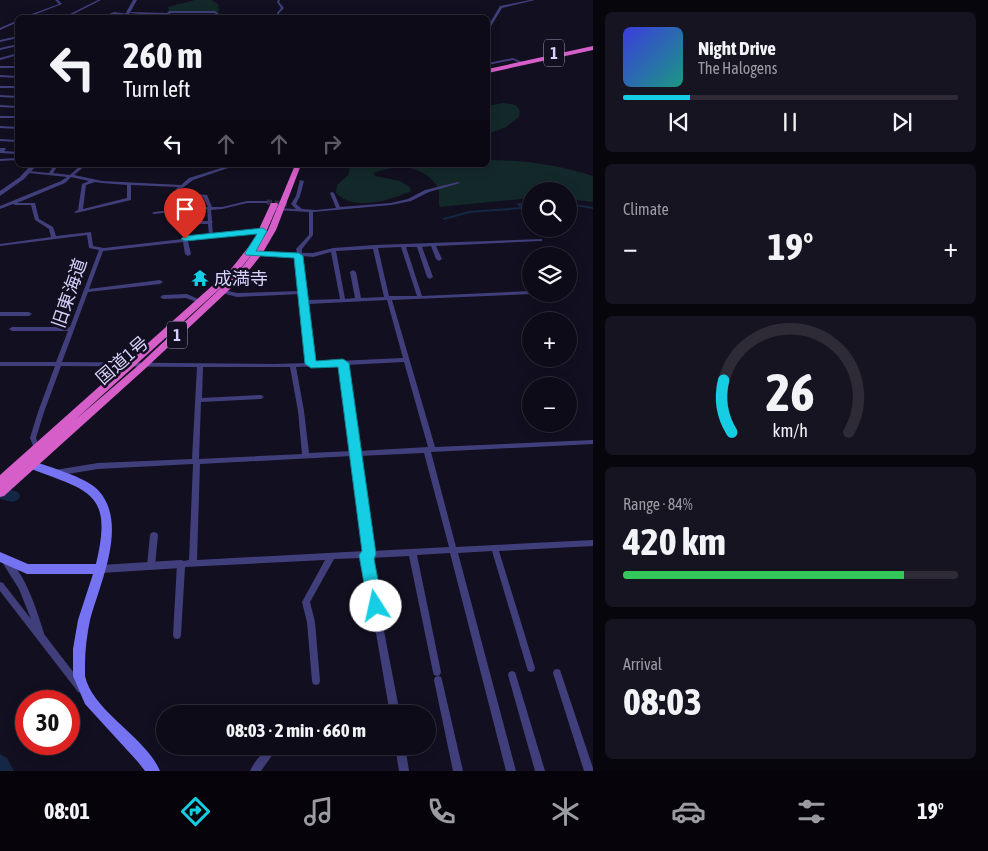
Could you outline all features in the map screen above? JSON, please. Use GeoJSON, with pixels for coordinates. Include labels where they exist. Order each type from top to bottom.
{"type":"FeatureCollection","features":[{"type":"Feature","properties":{"kind":"highway","name":"1"},"geometry":{"type":"LineString","coordinates":[[490,67],[593,47]]}},
{"type":"Feature","properties":{"kind":"highway","name":"国道1号"},"geometry":{"type":"LineString","coordinates":[[0,493],[37,449],[132,366],[254,254],[263,231],[280,206],[290,167]]}},
{"type":"Feature","properties":{"kind":"highway","name":"国道1号"},"geometry":{"type":"LineString","coordinates":[[0,482],[32,465],[224,292],[254,254],[280,206],[297,167]]}},
{"type":"Feature","properties":{"kind":"main road"},"geometry":{"type":"LineString","coordinates":[[32,465],[90,489],[102,503],[108,522],[101,569],[77,649],[78,677],[82,690],[89,700],[143,757],[153,771]]}},
{"type":"Feature","properties":{"kind":"main road"},"geometry":{"type":"LineString","coordinates":[[3,559],[27,569],[101,569]]}},
{"type":"Feature","properties":{"kind":"street"},"geometry":{"type":"LineString","coordinates":[[29,15],[61,4],[56,0]]}},
{"type":"Feature","properties":{"kind":"street"},"geometry":{"type":"LineString","coordinates":[[69,15],[100,0]]}},
{"type":"Feature","properties":{"kind":"street"},"geometry":{"type":"LineString","coordinates":[[109,15],[114,13],[128,15],[135,0]]}},
{"type":"Feature","properties":{"kind":"street"},"geometry":{"type":"LineString","coordinates":[[278,15],[283,8],[278,2],[279,0]]}},
{"type":"Feature","properties":{"kind":"street"},"geometry":{"type":"LineString","coordinates":[[490,25],[500,8],[534,0]]}},
{"type":"Feature","properties":{"kind":"street"},"geometry":{"type":"LineString","coordinates":[[166,15],[215,12],[218,15]]}},
{"type":"Feature","properties":{"kind":"street"},"geometry":{"type":"LineString","coordinates":[[0,29],[15,22]]}},
{"type":"Feature","properties":{"kind":"street"},"geometry":{"type":"LineString","coordinates":[[0,41],[15,38]]}},
{"type":"Feature","properties":{"kind":"street"},"geometry":{"type":"LineString","coordinates":[[0,50],[15,46]]}},
{"type":"Feature","properties":{"kind":"street"},"geometry":{"type":"LineString","coordinates":[[0,59],[15,55]]}},
{"type":"Feature","properties":{"kind":"street"},"geometry":{"type":"LineString","coordinates":[[0,59],[15,59]]}},
{"type":"Feature","properties":{"kind":"street"},"geometry":{"type":"LineString","coordinates":[[0,67],[15,67]]}},
{"type":"Feature","properties":{"kind":"street"},"geometry":{"type":"LineString","coordinates":[[0,76],[15,77]]}},
{"type":"Feature","properties":{"kind":"street"},"geometry":{"type":"LineString","coordinates":[[0,87],[15,87]]}},
{"type":"Feature","properties":{"kind":"street"},"geometry":{"type":"LineString","coordinates":[[0,96],[15,97]]}},
{"type":"Feature","properties":{"kind":"street"},"geometry":{"type":"LineString","coordinates":[[0,106],[15,107]]}},
{"type":"Feature","properties":{"kind":"street"},"geometry":{"type":"LineString","coordinates":[[0,117],[15,117]]}},
{"type":"Feature","properties":{"kind":"street"},"geometry":{"type":"LineString","coordinates":[[0,128],[15,128]]}},
{"type":"Feature","properties":{"kind":"street"},"geometry":{"type":"LineString","coordinates":[[0,140],[15,141]]}},
{"type":"Feature","properties":{"kind":"street"},"geometry":{"type":"LineString","coordinates":[[0,149],[4,149],[1,152],[15,152]]}},
{"type":"Feature","properties":{"kind":"street"},"geometry":{"type":"LineString","coordinates":[[0,165],[2,160],[15,159]]}},
{"type":"Feature","properties":{"kind":"street"},"geometry":{"type":"LineString","coordinates":[[0,194],[32,167]]}},
{"type":"Feature","properties":{"kind":"street"},"geometry":{"type":"LineString","coordinates":[[50,174],[55,167]]}},
{"type":"Feature","properties":{"kind":"street"},"geometry":{"type":"LineString","coordinates":[[0,208],[63,182],[82,167]]}},
{"type":"Feature","properties":{"kind":"street"},"geometry":{"type":"LineString","coordinates":[[229,167],[200,176],[177,190],[179,192],[205,196],[210,209],[211,235],[263,231]]}},
{"type":"Feature","properties":{"kind":"street"},"geometry":{"type":"LineString","coordinates":[[28,172],[129,184],[183,186]]}},
{"type":"Feature","properties":{"kind":"street"},"geometry":{"type":"LineString","coordinates":[[280,206],[298,196],[302,180]]}},
{"type":"Feature","properties":{"kind":"street"},"geometry":{"type":"LineString","coordinates":[[96,181],[84,184],[78,211],[129,199],[129,184]]}},
{"type":"Feature","properties":{"kind":"street"},"geometry":{"type":"LineString","coordinates":[[154,214],[222,208],[239,203],[280,206],[311,211],[400,202],[427,191],[458,183]]}},
{"type":"Feature","properties":{"kind":"street"},"geometry":{"type":"LineString","coordinates":[[332,193],[338,208]]}},
{"type":"Feature","properties":{"kind":"street"},"geometry":{"type":"LineString","coordinates":[[11,204],[33,204],[37,220],[51,228],[54,237]]}},
{"type":"Feature","properties":{"kind":"street"},"geometry":{"type":"LineString","coordinates":[[280,206],[302,211]]}},
{"type":"Feature","properties":{"kind":"street"},"geometry":{"type":"LineString","coordinates":[[190,210],[190,226],[211,222]]}},
{"type":"Feature","properties":{"kind":"street"},"geometry":{"type":"LineString","coordinates":[[311,211],[311,235],[300,247],[299,256],[305,302],[305,326],[311,364]]}},
{"type":"Feature","properties":{"kind":"street"},"geometry":{"type":"LineString","coordinates":[[0,245],[89,233],[91,247],[102,249]]}},
{"type":"Feature","properties":{"kind":"street","name":"旧東海道"},"geometry":{"type":"LineString","coordinates":[[37,449],[33,438],[58,364],[102,249],[211,235]]}},
{"type":"Feature","properties":{"kind":"street"},"geometry":{"type":"LineString","coordinates":[[185,239],[188,254]]}},
{"type":"Feature","properties":{"kind":"street"},"geometry":{"type":"LineString","coordinates":[[254,254],[299,256],[333,250],[375,247],[540,240]]}},
{"type":"Feature","properties":{"kind":"street"},"geometry":{"type":"LineString","coordinates":[[433,244],[438,260]]}},
{"type":"Feature","properties":{"kind":"street"},"geometry":{"type":"LineString","coordinates":[[420,245],[430,277]]}},
{"type":"Feature","properties":{"kind":"street"},"geometry":{"type":"LineString","coordinates":[[403,246],[420,297]]}},
{"type":"Feature","properties":{"kind":"street"},"geometry":{"type":"LineString","coordinates":[[375,247],[407,360],[511,771]]}},
{"type":"Feature","properties":{"kind":"street"},"geometry":{"type":"LineString","coordinates":[[333,250],[343,300]]}},
{"type":"Feature","properties":{"kind":"street"},"geometry":{"type":"LineString","coordinates":[[352,272],[358,299]]}},
{"type":"Feature","properties":{"kind":"street"},"geometry":{"type":"LineString","coordinates":[[85,291],[160,282]]}},
{"type":"Feature","properties":{"kind":"street"},"geometry":{"type":"LineString","coordinates":[[224,292],[237,295],[304,292]]}},
{"type":"Feature","properties":{"kind":"street"},"geometry":{"type":"LineString","coordinates":[[305,302],[522,293]]}},
{"type":"Feature","properties":{"kind":"street"},"geometry":{"type":"LineString","coordinates":[[163,297],[188,296],[202,302]]}},
{"type":"Feature","properties":{"kind":"street"},"geometry":{"type":"LineString","coordinates":[[0,314],[29,314]]}},
{"type":"Feature","properties":{"kind":"street"},"geometry":{"type":"LineString","coordinates":[[12,329],[71,329]]}},
{"type":"Feature","properties":{"kind":"street"},"geometry":{"type":"LineString","coordinates":[[0,364],[200,366],[293,365],[407,360]]}},
{"type":"Feature","properties":{"kind":"street"},"geometry":{"type":"LineString","coordinates":[[343,363],[368,555],[393,705]]}},
{"type":"Feature","properties":{"kind":"street"},"geometry":{"type":"LineString","coordinates":[[293,365],[299,405],[304,417],[306,456]]}},
{"type":"Feature","properties":{"kind":"street"},"geometry":{"type":"LineString","coordinates":[[194,564],[200,366]]}},
{"type":"Feature","properties":{"kind":"street"},"geometry":{"type":"LineString","coordinates":[[198,400],[261,397]]}},
{"type":"Feature","properties":{"kind":"street"},"geometry":{"type":"LineString","coordinates":[[51,474],[98,466],[593,442]]}},
{"type":"Feature","properties":{"kind":"street"},"geometry":{"type":"LineString","coordinates":[[151,566],[154,535]]}},
{"type":"Feature","properties":{"kind":"street"},"geometry":{"type":"LineString","coordinates":[[101,569],[593,543]]}},
{"type":"Feature","properties":{"kind":"street"},"geometry":{"type":"LineString","coordinates":[[495,549],[531,668]]}},
{"type":"Feature","properties":{"kind":"street"},"geometry":{"type":"LineString","coordinates":[[412,552],[458,771]]}},
{"type":"Feature","properties":{"kind":"street"},"geometry":{"type":"LineString","coordinates":[[316,681],[311,622],[306,602],[331,557]]}},
{"type":"Feature","properties":{"kind":"street"},"geometry":{"type":"LineString","coordinates":[[3,559],[16,572],[43,642]]}},
{"type":"Feature","properties":{"kind":"street"},"geometry":{"type":"LineString","coordinates":[[177,635],[181,564]]}},
{"type":"Feature","properties":{"kind":"street"},"geometry":{"type":"LineString","coordinates":[[0,585],[89,700]]}},
{"type":"Feature","properties":{"kind":"street"},"geometry":{"type":"LineString","coordinates":[[557,672],[589,771]]}},
{"type":"Feature","properties":{"kind":"street"},"geometry":{"type":"LineString","coordinates":[[512,675],[540,771]]}},
{"type":"Feature","properties":{"kind":"street"},"geometry":{"type":"LineString","coordinates":[[256,771],[267,755]]}},
{"type":"Feature","properties":{"kind":"street"},"geometry":{"type":"LineString","coordinates":[[401,755],[404,771]]}},
{"type":"Feature","properties":{"kind":"green space"},"geometry":{"type":"Polygon","coordinates":[[[195,0],[211,0],[218,4],[219,12],[169,11],[168,7],[195,0]]]}},
{"type":"Feature","properties":{"kind":"green space"},"geometry":{"type":"Polygon","coordinates":[[[503,103],[516,105],[520,111],[519,117],[506,127],[490,133],[490,106],[503,103]]]}},
{"type":"Feature","properties":{"kind":"green space"},"geometry":{"type":"Polygon","coordinates":[[[490,160],[541,164],[593,176],[593,202],[577,200],[577,182],[522,182],[522,199],[440,207],[438,188],[432,180],[418,170],[400,167],[490,167],[490,160]]]}},
{"type":"Feature","properties":{"kind":"green space"},"geometry":{"type":"Polygon","coordinates":[[[350,167],[400,167],[374,173],[375,176],[400,181],[410,187],[411,191],[383,201],[362,203],[344,199],[336,193],[337,185],[348,175],[350,167]]]}},
{"type":"Feature","properties":{"kind":"waterway"},"geometry":{"type":"LineString","coordinates":[[522,204],[518,204],[522,208]]}},
{"type":"Feature","properties":{"kind":"waterway"},"geometry":{"type":"LineString","coordinates":[[577,205],[593,208]]}},
{"type":"Feature","properties":{"kind":"waterway"},"geometry":{"type":"LineString","coordinates":[[444,219],[469,212],[522,208]]}},
{"type":"Feature","properties":{"kind":"waterway"},"geometry":{"type":"LineString","coordinates":[[0,493],[12,496]]}},
{"type":"Feature","properties":{"kind":"waterway"},"geometry":{"type":"LineString","coordinates":[[0,765],[3,771]]}},
{"type":"Feature","properties":{"kind":"tunnel"},"geometry":{"type":"LineString","coordinates":[[270,202],[267,202],[287,204]]}},
{"type":"Feature","properties":{"kind":"place","name":"成満寺"},"geometry":{"type":"Point","coordinates":[200,278]}},
{"type":"Feature","properties":{"kind":"route"},"geometry":{"type":"LineString","coordinates":[[185,239],[263,231],[250,253],[299,256],[305,302],[305,326],[311,364],[343,363],[369,554],[366,555],[376,606]]}}]}
